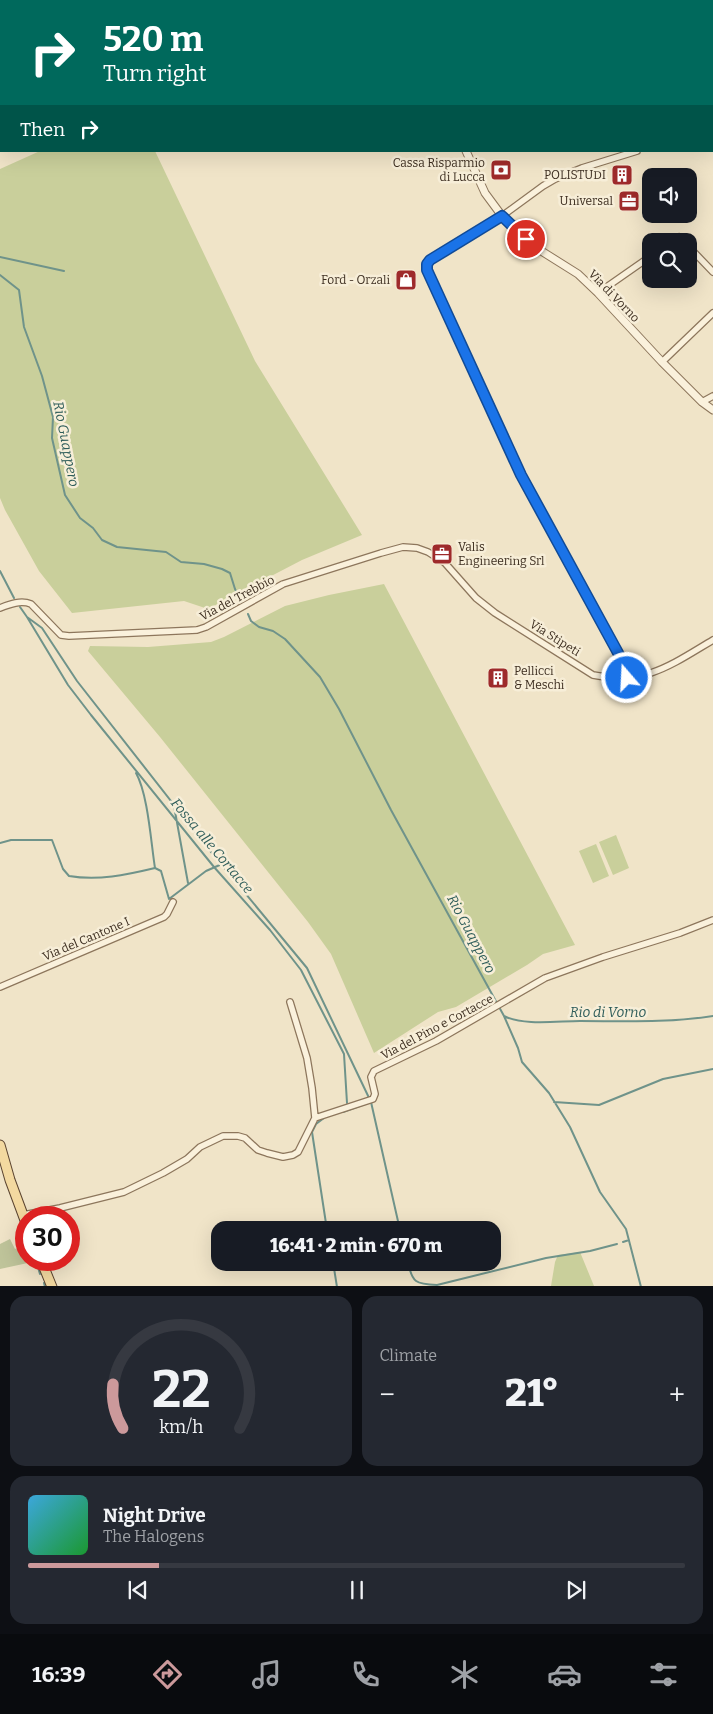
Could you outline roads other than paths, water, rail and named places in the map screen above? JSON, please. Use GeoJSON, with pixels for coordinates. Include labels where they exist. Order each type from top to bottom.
{"type":"FeatureCollection","features":[{"type":"Feature","properties":{"kind":"main road"},"geometry":{"type":"LineString","coordinates":[[0,1145],[20,1206]]}},
{"type":"Feature","properties":{"kind":"main road"},"geometry":{"type":"LineString","coordinates":[[46,1271],[52,1286]]}},
{"type":"Feature","properties":{"kind":"street","name":"Via di Vorno"},"geometry":{"type":"LineString","coordinates":[[466,152],[485,194],[502,216],[536,247],[578,274],[712,411]]}},
{"type":"Feature","properties":{"kind":"street"},"geometry":{"type":"LineString","coordinates":[[627,678],[623,662],[521,475],[427,270],[427,264],[430,260],[502,216],[555,179],[582,168],[634,152]]}},
{"type":"Feature","properties":{"kind":"street"},"geometry":{"type":"LineString","coordinates":[[697,255],[713,272]]}},
{"type":"Feature","properties":{"kind":"street"},"geometry":{"type":"LineString","coordinates":[[598,293],[642,262]]}},
{"type":"Feature","properties":{"kind":"street"},"geometry":{"type":"LineString","coordinates":[[662,362],[713,313]]}},
{"type":"Feature","properties":{"kind":"street"},"geometry":{"type":"LineString","coordinates":[[702,402],[713,396]]}},
{"type":"Feature","properties":{"kind":"street","name":"Via Stipeti"},"geometry":{"type":"LineString","coordinates":[[403,548],[417,548],[438,558],[476,598],[495,613],[593,675],[611,679],[627,678],[661,670],[713,640]]}},
{"type":"Feature","properties":{"kind":"street","name":"Via del Trebbio"},"geometry":{"type":"LineString","coordinates":[[0,608],[26,602],[31,604],[61,635],[69,636],[198,630],[283,584],[381,553],[403,548]]}},
{"type":"Feature","properties":{"kind":"street","name":"Via del Cantone I"},"geometry":{"type":"LineString","coordinates":[[0,988],[164,917],[168,914],[173,902]]}},
{"type":"Feature","properties":{"kind":"street","name":"Via del Pino e Cortacce"},"geometry":{"type":"LineString","coordinates":[[315,1118],[371,1100],[375,1094],[371,1077],[374,1071],[436,1042],[545,978],[603,956],[655,942],[713,920]]}},
{"type":"Feature","properties":{"kind":"street"},"geometry":{"type":"LineString","coordinates":[[68,1206],[124,1192],[188,1159],[200,1147],[224,1136],[245,1138],[258,1150],[267,1153],[283,1156],[298,1152],[315,1118],[307,1058],[290,1002]]}},
{"type":"Feature","properties":{"kind":"waterway"},"geometry":{"type":"LineString","coordinates":[[0,257],[64,271]]}},
{"type":"Feature","properties":{"kind":"waterway","name":"Rio Guappero"},"geometry":{"type":"LineString","coordinates":[[0,275],[19,290],[24,327],[42,376],[53,417],[52,438],[65,495],[80,518],[93,528],[102,540],[117,547],[166,552],[181,562],[204,564],[230,573],[242,603]]}},
{"type":"Feature","properties":{"kind":"waterway"},"geometry":{"type":"LineString","coordinates":[[0,571],[14,598]]}},
{"type":"Feature","properties":{"kind":"waterway"},"geometry":{"type":"LineString","coordinates":[[20,607],[27,617],[42,628],[77,681],[207,847],[307,968],[371,1102],[398,1221]]}},
{"type":"Feature","properties":{"kind":"waterway","name":"Rio Guappero"},"geometry":{"type":"LineString","coordinates":[[248,614],[251,621],[259,627],[273,631],[285,639],[320,677],[339,709],[391,810],[504,1016],[522,1062],[549,1093],[570,1127],[600,1192],[626,1229],[641,1286]]}},
{"type":"Feature","properties":{"kind":"waterway","name":"Fossa alle Cortacce"},"geometry":{"type":"LineString","coordinates":[[27,617],[68,685],[91,715],[214,867],[270,930],[301,970],[344,1054],[347,1103]]}},
{"type":"Feature","properties":{"kind":"waterway"},"geometry":{"type":"LineString","coordinates":[[136,773],[146,806],[155,868]]}},
{"type":"Feature","properties":{"kind":"waterway"},"geometry":{"type":"LineString","coordinates":[[174,806],[188,883]]}},
{"type":"Feature","properties":{"kind":"waterway"},"geometry":{"type":"LineString","coordinates":[[0,843],[11,840],[52,840],[63,869],[69,876],[101,878],[155,868],[161,871],[169,899],[206,871],[222,864]]}},
{"type":"Feature","properties":{"kind":"waterway","name":"Rio di Vorno"},"geometry":{"type":"LineString","coordinates":[[504,1016],[521,1021],[541,1022],[663,1021],[713,1016]]}},
{"type":"Feature","properties":{"kind":"waterway"},"geometry":{"type":"LineString","coordinates":[[554,1102],[599,1105],[663,1079],[713,1069]]}},
{"type":"Feature","properties":{"kind":"waterway"},"geometry":{"type":"LineString","coordinates":[[343,1112],[371,1102]]}},
{"type":"Feature","properties":{"kind":"waterway"},"geometry":{"type":"LineString","coordinates":[[324,1118],[316,1124],[312,1132],[326,1221]]}},
{"type":"Feature","properties":{"kind":"waterway","name":"Rio Guappero"},"geometry":{"type":"LineString","coordinates":[[623,1242],[629,1240]]}},
{"type":"Feature","properties":{"kind":"waterway"},"geometry":{"type":"LineString","coordinates":[[501,1269],[617,1244]]}},
{"type":"Feature","properties":{"kind":"waterway"},"geometry":{"type":"LineString","coordinates":[[334,1271],[337,1286]]}},
{"type":"Feature","properties":{"kind":"waterway"},"geometry":{"type":"LineString","coordinates":[[410,1271],[416,1281],[437,1285],[494,1271]]}},
{"type":"Feature","properties":{"kind":"place","name":"Cassa Risparmio di Lucca"},"geometry":{"type":"Point","coordinates":[501,170]}},
{"type":"Feature","properties":{"kind":"place","name":"POLISTUDI"},"geometry":{"type":"Point","coordinates":[622,175]}},
{"type":"Feature","properties":{"kind":"place","name":"Universal"},"geometry":{"type":"Point","coordinates":[629,201]}},
{"type":"Feature","properties":{"kind":"place","name":"Ford - Orzali"},"geometry":{"type":"Point","coordinates":[406,280]}},
{"type":"Feature","properties":{"kind":"place","name":"Valis Engineering Srl"},"geometry":{"type":"Point","coordinates":[442,554]}},
{"type":"Feature","properties":{"kind":"place","name":"Pellicci & Meschi"},"geometry":{"type":"Point","coordinates":[498,678]}}]}
